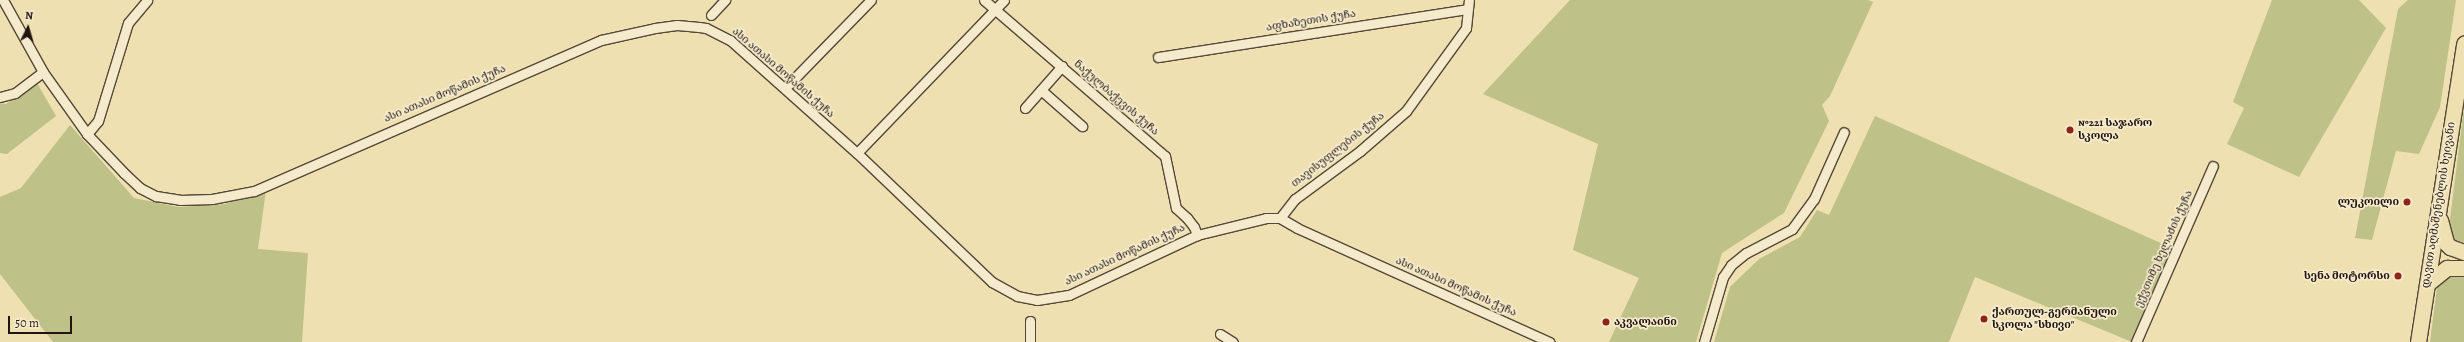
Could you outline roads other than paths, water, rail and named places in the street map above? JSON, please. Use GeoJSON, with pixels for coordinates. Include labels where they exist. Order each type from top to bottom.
{"type":"FeatureCollection","features":[{"type":"Feature","properties":{"kind":"highway","name":"დავით აღმაშენებლის ხეივანი"},"geometry":{"type":"LineString","coordinates":[[2418,342],[2464,44]]}},
{"type":"Feature","properties":{"kind":"highway"},"geometry":{"type":"LineString","coordinates":[[2438,209],[2446,243],[2450,247],[2464,252]]}},
{"type":"Feature","properties":{"kind":"highway"},"geometry":{"type":"LineString","coordinates":[[2427,284],[2447,268],[2464,268]]}},
{"type":"Feature","properties":{"kind":"street","name":"ასი ათასი მოწამის ქუჩა"},"geometry":{"type":"LineString","coordinates":[[3,0],[44,72],[87,134],[140,188],[156,196],[180,200],[212,199],[254,191],[601,40],[655,28],[677,25],[706,28],[730,40],[857,153],[992,282],[1017,296],[1037,300],[1069,295],[1197,235],[1259,220],[1280,218],[1297,228],[1550,342]]}},
{"type":"Feature","properties":{"kind":"street"},"geometry":{"type":"LineString","coordinates":[[87,134],[98,121],[128,23],[148,0]]}},
{"type":"Feature","properties":{"kind":"street"},"geometry":{"type":"LineString","coordinates":[[711,15],[725,0]]}},
{"type":"Feature","properties":{"kind":"street"},"geometry":{"type":"LineString","coordinates":[[785,88],[871,0]]}},
{"type":"Feature","properties":{"kind":"street","name":"ნაქულბაქევის ქუჩა"},"geometry":{"type":"LineString","coordinates":[[984,0],[1165,156],[1176,208],[1188,218],[1197,235]]}},
{"type":"Feature","properties":{"kind":"street"},"geometry":{"type":"LineString","coordinates":[[857,153],[1004,0]]}},
{"type":"Feature","properties":{"kind":"street","name":"აფხაზეთის ქუჩა"},"geometry":{"type":"LineString","coordinates":[[1158,57],[1468,4]]}},
{"type":"Feature","properties":{"kind":"street","name":"თავისუფლების ქუჩა"},"geometry":{"type":"LineString","coordinates":[[1280,218],[1295,199],[1360,151],[1406,111],[1466,28],[1468,4]]}},
{"type":"Feature","properties":{"kind":"street"},"geometry":{"type":"LineString","coordinates":[[1025,108],[1062,66]]}},
{"type":"Feature","properties":{"kind":"street"},"geometry":{"type":"LineString","coordinates":[[0,97],[15,94],[44,72]]}},
{"type":"Feature","properties":{"kind":"street"},"geometry":{"type":"LineString","coordinates":[[1041,90],[1082,126]]}},
{"type":"Feature","properties":{"kind":"street"},"geometry":{"type":"LineString","coordinates":[[1704,342],[1723,277],[1731,265],[1746,253],[1792,229],[1814,199],[1844,132]]}},
{"type":"Feature","properties":{"kind":"street","name":"ექვთიმე ხელაძის ქუჩა"},"geometry":{"type":"LineString","coordinates":[[2136,342],[2213,166]]}},
{"type":"Feature","properties":{"kind":"street"},"geometry":{"type":"LineString","coordinates":[[1030,321],[1030,342]]}},
{"type":"Feature","properties":{"kind":"street"},"geometry":{"type":"LineString","coordinates":[[1220,334],[1233,342]]}},
{"type":"Feature","properties":{"kind":"place","name":"№221 საჯარო სკოლა"},"geometry":{"type":"Point","coordinates":[2070,130]}},
{"type":"Feature","properties":{"kind":"place","name":"ლუკოილი"},"geometry":{"type":"Point","coordinates":[2407,202]}},
{"type":"Feature","properties":{"kind":"place","name":"სენა მოტორსი"},"geometry":{"type":"Point","coordinates":[2398,276]}},
{"type":"Feature","properties":{"kind":"place","name":"ქართულ-გერმანული სკოლა \"სხივი\""},"geometry":{"type":"Point","coordinates":[1984,319]}},
{"type":"Feature","properties":{"kind":"place","name":"აკვალაინი"},"geometry":{"type":"Point","coordinates":[1606,322]}}]}
